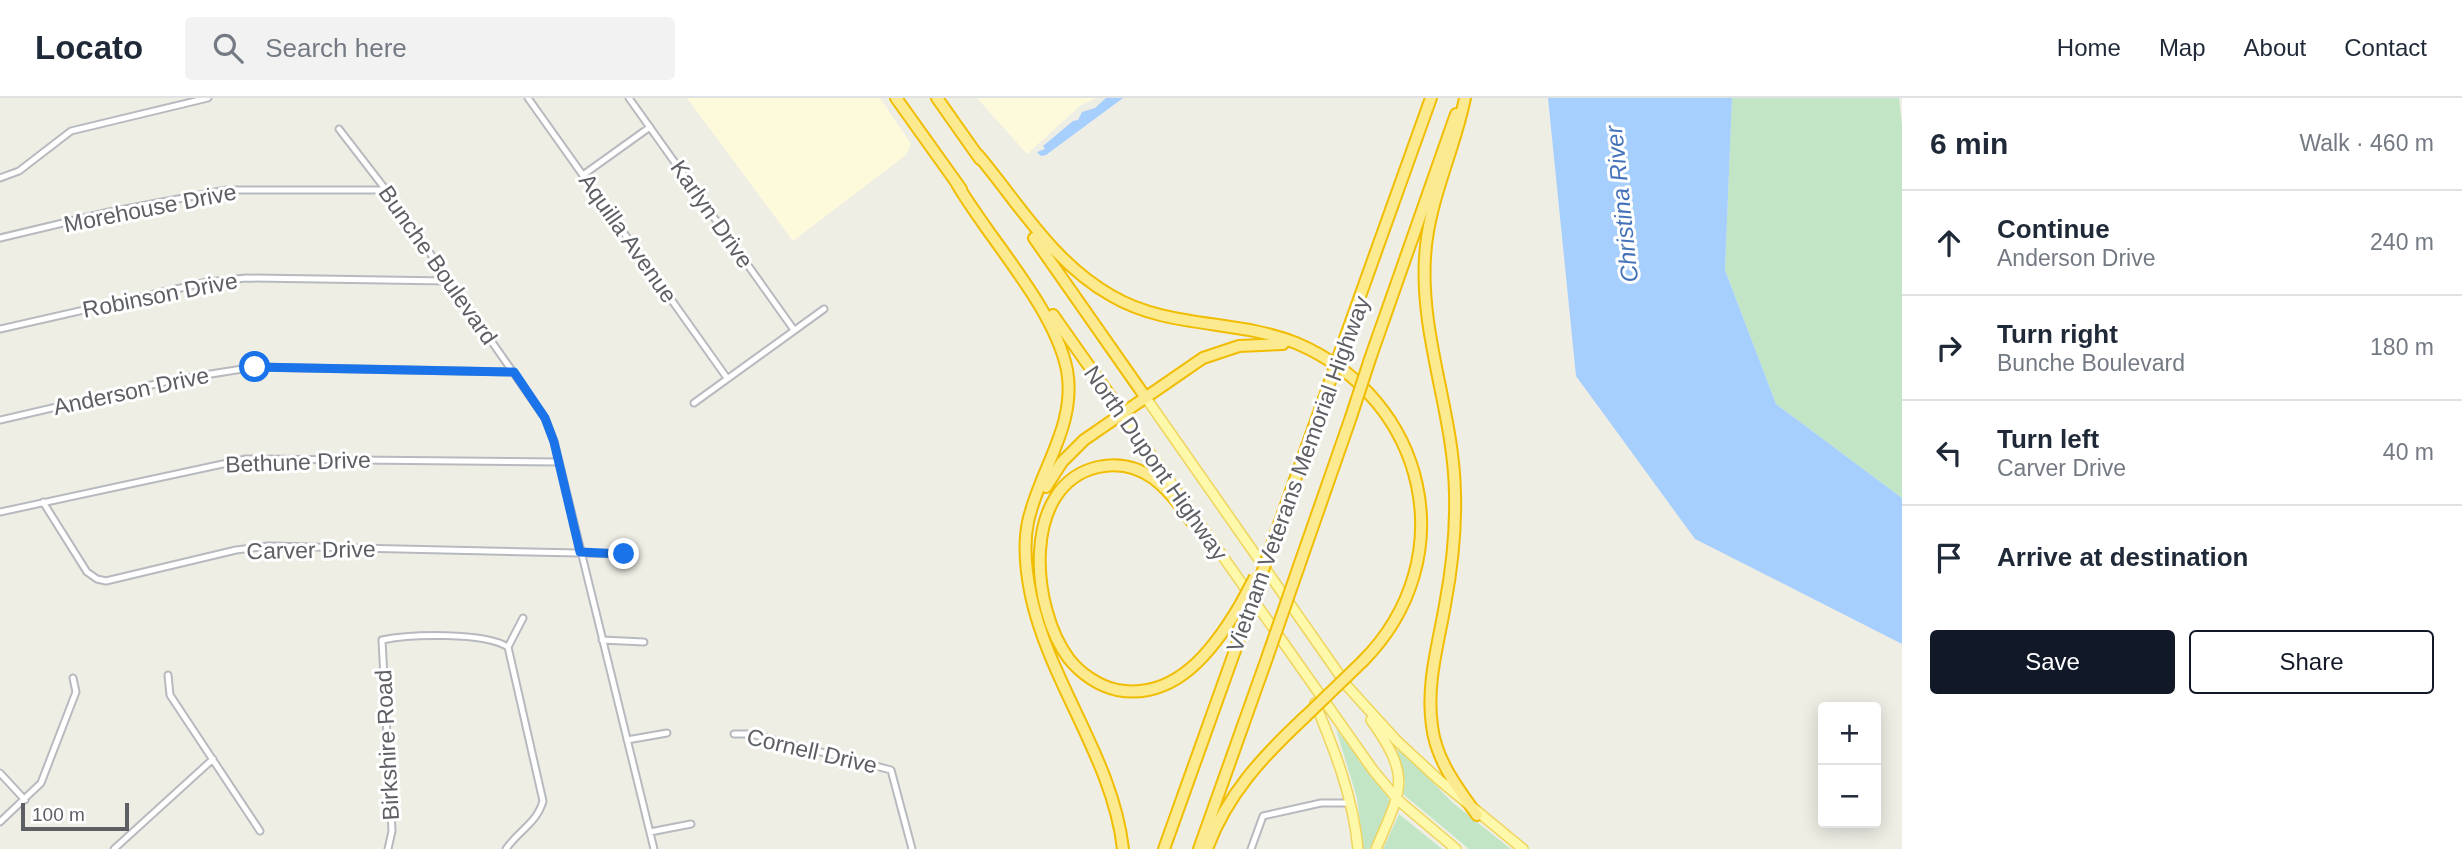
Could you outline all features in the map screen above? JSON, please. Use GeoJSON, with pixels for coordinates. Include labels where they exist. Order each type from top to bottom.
{"type":"FeatureCollection","features":[{"type":"Feature","properties":{"kind":"highway","name":"North Dupont Highway"},"geometry":{"type":"LineString","coordinates":[[896,98],[1122,413]]}},
{"type":"Feature","properties":{"kind":"highway","name":"North Dupont Highway"},"geometry":{"type":"LineString","coordinates":[[937,98],[1146,398]]}},
{"type":"Feature","properties":{"kind":"highway","name":"Vietnam Veterans Memorial Highway"},"geometry":{"type":"LineString","coordinates":[[1164,849],[1431,98]]}},
{"type":"Feature","properties":{"kind":"highway"},"geometry":{"type":"LineString","coordinates":[[1463,98],[1458,130],[1434,206],[1425,258],[1427,314],[1448,421],[1455,496],[1451,568],[1431,679],[1430,707],[1433,733],[1441,759],[1477,815]]}},
{"type":"Feature","properties":{"kind":"highway","name":"Vietnam Veterans Memorial Highway"},"geometry":{"type":"LineString","coordinates":[[1199,849],[1463,98]]}},
{"type":"Feature","properties":{"kind":"highway"},"geometry":{"type":"LineString","coordinates":[[978,155],[1046,243],[1084,278],[1111,296],[1157,315],[1275,337],[1315,353],[1347,373],[1381,406],[1408,452],[1420,498],[1420,545],[1410,591],[1392,626],[1363,662],[1306,716],[1237,789],[1220,817],[1207,849]]}},
{"type":"Feature","properties":{"kind":"highway"},"geometry":{"type":"LineString","coordinates":[[957,184],[1052,326],[1066,369],[1069,396],[1066,420],[1029,517],[1027,561],[1040,627],[1108,788],[1123,849]]}},
{"type":"Feature","properties":{"kind":"highway"},"geometry":{"type":"LineString","coordinates":[[1027,561],[1035,512],[1053,474],[1079,444],[1203,358],[1231,347],[1278,343],[1315,353]]}},
{"type":"Feature","properties":{"kind":"highway"},"geometry":{"type":"LineString","coordinates":[[1195,519],[1192,522],[1157,480],[1128,466],[1096,467],[1064,485],[1045,516],[1040,550],[1046,604],[1062,648],[1079,670],[1100,684],[1123,690],[1153,689],[1178,678],[1196,665],[1220,636],[1271,547]]}},
{"type":"Feature","properties":{"kind":"main road","name":"North Dupont Highway"},"geometry":{"type":"LineString","coordinates":[[1146,398],[1348,687],[1397,741],[1477,815],[1523,849]]}},
{"type":"Feature","properties":{"kind":"main road","name":"North Dupont Highway"},"geometry":{"type":"LineString","coordinates":[[1122,413],[1373,770],[1398,800],[1456,849]]}},
{"type":"Feature","properties":{"kind":"main road"},"geometry":{"type":"LineString","coordinates":[[1304,675],[1338,758],[1352,803],[1358,849]]}},
{"type":"Feature","properties":{"kind":"main road"},"geometry":{"type":"LineString","coordinates":[[1348,687],[1389,745],[1397,762],[1398,800],[1376,849]]}},
{"type":"Feature","properties":{"kind":"street"},"geometry":{"type":"LineString","coordinates":[[0,178],[19,171],[71,131],[208,98]]}},
{"type":"Feature","properties":{"kind":"street","name":"Aquilla Avenue"},"geometry":{"type":"LineString","coordinates":[[528,98],[727,378]]}},
{"type":"Feature","properties":{"kind":"street","name":"Karlyn Drive"},"geometry":{"type":"LineString","coordinates":[[629,98],[794,330]]}},
{"type":"Feature","properties":{"kind":"street"},"geometry":{"type":"LineString","coordinates":[[583,175],[650,127]]}},
{"type":"Feature","properties":{"kind":"street","name":"Bunche Boulevard"},"geometry":{"type":"LineString","coordinates":[[339,129],[386,190],[545,418],[559,462],[654,849]]}},
{"type":"Feature","properties":{"kind":"street","name":"Morehouse Drive"},"geometry":{"type":"LineString","coordinates":[[0,238],[109,212],[226,190],[386,190]]}},
{"type":"Feature","properties":{"kind":"street","name":"Robinson Drive"},"geometry":{"type":"LineString","coordinates":[[0,329],[207,282],[246,278],[448,281]]}},
{"type":"Feature","properties":{"kind":"street"},"geometry":{"type":"LineString","coordinates":[[694,402],[824,309]]}},
{"type":"Feature","properties":{"kind":"street","name":"Anderson Drive"},"geometry":{"type":"LineString","coordinates":[[0,420],[173,380],[255,367],[514,372]]}},
{"type":"Feature","properties":{"kind":"street","name":"Bethune Drive"},"geometry":{"type":"LineString","coordinates":[[0,512],[246,458],[559,462]]}},
{"type":"Feature","properties":{"kind":"street","name":"Carver Drive"},"geometry":{"type":"LineString","coordinates":[[43,502],[88,572],[97,579],[106,581],[236,550],[268,546],[624,554]]}},
{"type":"Feature","properties":{"kind":"street"},"geometry":{"type":"LineString","coordinates":[[506,849],[516,834],[539,814],[543,802],[508,647],[523,618]]}},
{"type":"Feature","properties":{"kind":"street","name":"Birkshire Road"},"geometry":{"type":"LineString","coordinates":[[388,849],[392,831],[383,640],[402,636],[480,639],[499,641],[508,647]]}},
{"type":"Feature","properties":{"kind":"street"},"geometry":{"type":"LineString","coordinates":[[602,640],[644,642]]}},
{"type":"Feature","properties":{"kind":"street"},"geometry":{"type":"LineString","coordinates":[[168,675],[170,695],[260,831]]}},
{"type":"Feature","properties":{"kind":"street"},"geometry":{"type":"LineString","coordinates":[[0,822],[41,783],[76,692],[73,678]]}},
{"type":"Feature","properties":{"kind":"street"},"geometry":{"type":"LineString","coordinates":[[627,740],[667,733]]}},
{"type":"Feature","properties":{"kind":"street","name":"Cornell Drive"},"geometry":{"type":"LineString","coordinates":[[734,734],[751,734],[891,770],[912,849]]}},
{"type":"Feature","properties":{"kind":"street"},"geometry":{"type":"LineString","coordinates":[[114,849],[213,760]]}},
{"type":"Feature","properties":{"kind":"street"},"geometry":{"type":"LineString","coordinates":[[0,773],[25,800]]}},
{"type":"Feature","properties":{"kind":"street"},"geometry":{"type":"LineString","coordinates":[[1251,849],[1262,816],[1321,803],[1352,803]]}},
{"type":"Feature","properties":{"kind":"street"},"geometry":{"type":"LineString","coordinates":[[650,832],[691,824]]}},
{"type":"Feature","properties":{"kind":"shaded area"},"geometry":{"type":"Polygon","coordinates":[[[687,98],[880,98],[911,144],[906,155],[793,241],[687,98]]]}},
{"type":"Feature","properties":{"kind":"shaded area"},"geometry":{"type":"Polygon","coordinates":[[[977,98],[1096,98],[1081,105],[1027,154],[977,98]]]}},
{"type":"Feature","properties":{"kind":"green space"},"geometry":{"type":"Polygon","coordinates":[[[1732,98],[1899,98],[1902,125],[1902,498],[1776,404],[1725,270],[1732,98]]]}},
{"type":"Feature","properties":{"kind":"green space"},"geometry":{"type":"Polygon","coordinates":[[[1336,729],[1387,795],[1390,804],[1371,849],[1363,849],[1357,798],[1336,729]]]}},
{"type":"Feature","properties":{"kind":"green space"},"geometry":{"type":"Polygon","coordinates":[[[1401,750],[1453,803],[1511,849],[1469,849],[1403,794],[1405,783],[1397,751],[1401,750]]]}},
{"type":"Feature","properties":{"kind":"green space"},"geometry":{"type":"Polygon","coordinates":[[[1399,814],[1442,849],[1383,849],[1399,814]]]}},
{"type":"Feature","properties":{"kind":"water"},"geometry":{"type":"Polygon","coordinates":[[[1106,98],[1123,98],[1046,155],[1041,156],[1037,152],[1045,149],[1043,146],[1073,121],[1078,120],[1082,112],[1095,108],[1106,98]]]}},
{"type":"Feature","properties":{"kind":"water","name":"Christina River"},"geometry":{"type":"Polygon","coordinates":[[[1548,98],[1732,98],[1725,270],[1776,404],[1902,498],[1902,644],[1695,539],[1576,376],[1548,98]]]}},
{"type":"Feature","properties":{"kind":"route"},"geometry":{"type":"LineString","coordinates":[[255,367],[514,372],[545,418],[554,442],[580,552],[624,554]]}}]}
